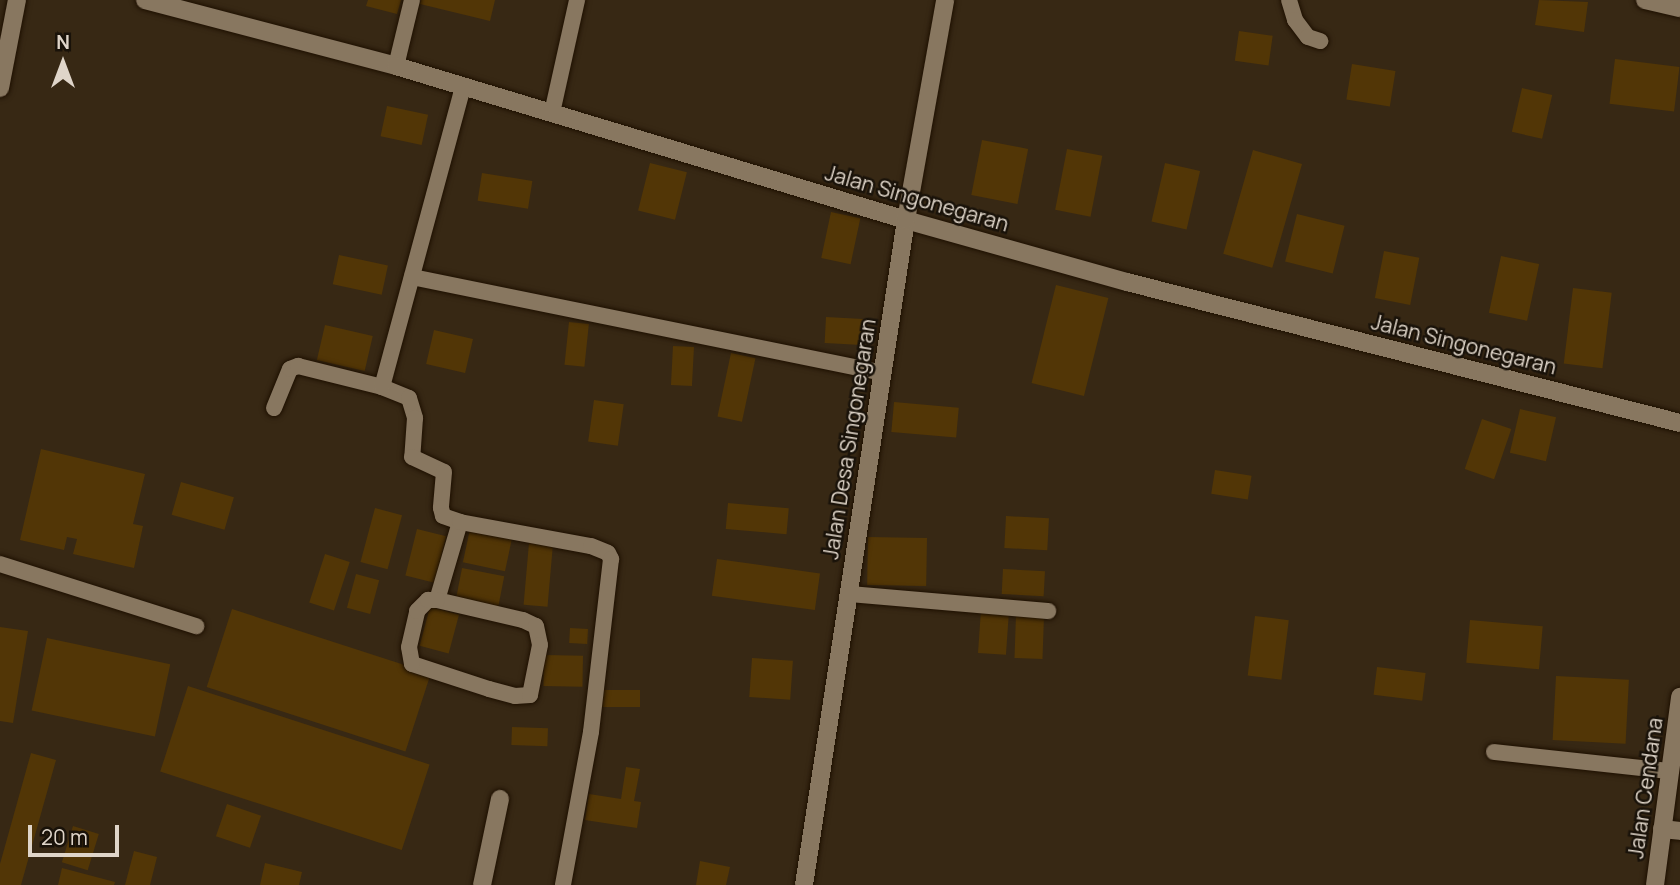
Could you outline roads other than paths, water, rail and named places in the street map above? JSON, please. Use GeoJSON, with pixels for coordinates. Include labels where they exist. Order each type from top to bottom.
{"type":"FeatureCollection","features":[{"type":"Feature","properties":{"kind":"street"},"geometry":{"type":"LineString","coordinates":[[0,88],[17,0]]}},
{"type":"Feature","properties":{"kind":"street","name":"Jalan Singonegaran"},"geometry":{"type":"LineString","coordinates":[[145,0],[396,66],[906,220],[1126,282],[1680,423]]}},
{"type":"Feature","properties":{"kind":"street","name":"Jalan Desa Singonegaran"},"geometry":{"type":"LineString","coordinates":[[804,885],[906,220],[945,0]]}},
{"type":"Feature","properties":{"kind":"street"},"geometry":{"type":"LineString","coordinates":[[1645,0],[1680,8]]}},
{"type":"Feature","properties":{"kind":"street","name":"Jalan Cendana"},"geometry":{"type":"LineString","coordinates":[[1655,885],[1671,830],[1670,771],[1680,697]]}},
{"type":"Feature","properties":{"kind":"street"},"geometry":{"type":"LineString","coordinates":[[482,885],[500,799]]}},
{"type":"Feature","properties":{"kind":"lane"},"geometry":{"type":"LineString","coordinates":[[396,66],[412,0]]}},
{"type":"Feature","properties":{"kind":"lane"},"geometry":{"type":"LineString","coordinates":[[552,113],[577,0]]}},
{"type":"Feature","properties":{"kind":"lane"},"geometry":{"type":"LineString","coordinates":[[1289,0],[1296,20],[1308,37],[1320,41]]}},
{"type":"Feature","properties":{"kind":"lane"},"geometry":{"type":"LineString","coordinates":[[382,387],[463,86]]}},
{"type":"Feature","properties":{"kind":"lane"},"geometry":{"type":"LineString","coordinates":[[412,278],[882,373]]}},
{"type":"Feature","properties":{"kind":"lane"},"geometry":{"type":"LineString","coordinates":[[274,408],[290,369],[298,366],[382,387],[409,398],[415,418],[412,457],[444,472],[446,477],[441,499],[443,516],[460,522],[591,547],[608,553],[611,559],[591,732],[563,885]]}},
{"type":"Feature","properties":{"kind":"lane"},"geometry":{"type":"LineString","coordinates":[[437,600],[460,522]]}},
{"type":"Feature","properties":{"kind":"lane"},"geometry":{"type":"LineString","coordinates":[[0,564],[196,626]]}},
{"type":"Feature","properties":{"kind":"lane"},"geometry":{"type":"LineString","coordinates":[[849,594],[1048,611]]}},
{"type":"Feature","properties":{"kind":"lane"},"geometry":{"type":"LineString","coordinates":[[428,600],[437,600],[523,620],[536,626],[540,645],[534,687],[530,695],[515,696],[412,664],[409,646],[417,611],[428,600]]}},
{"type":"Feature","properties":{"kind":"lane"},"geometry":{"type":"LineString","coordinates":[[1493,752],[1670,771]]}}]}
